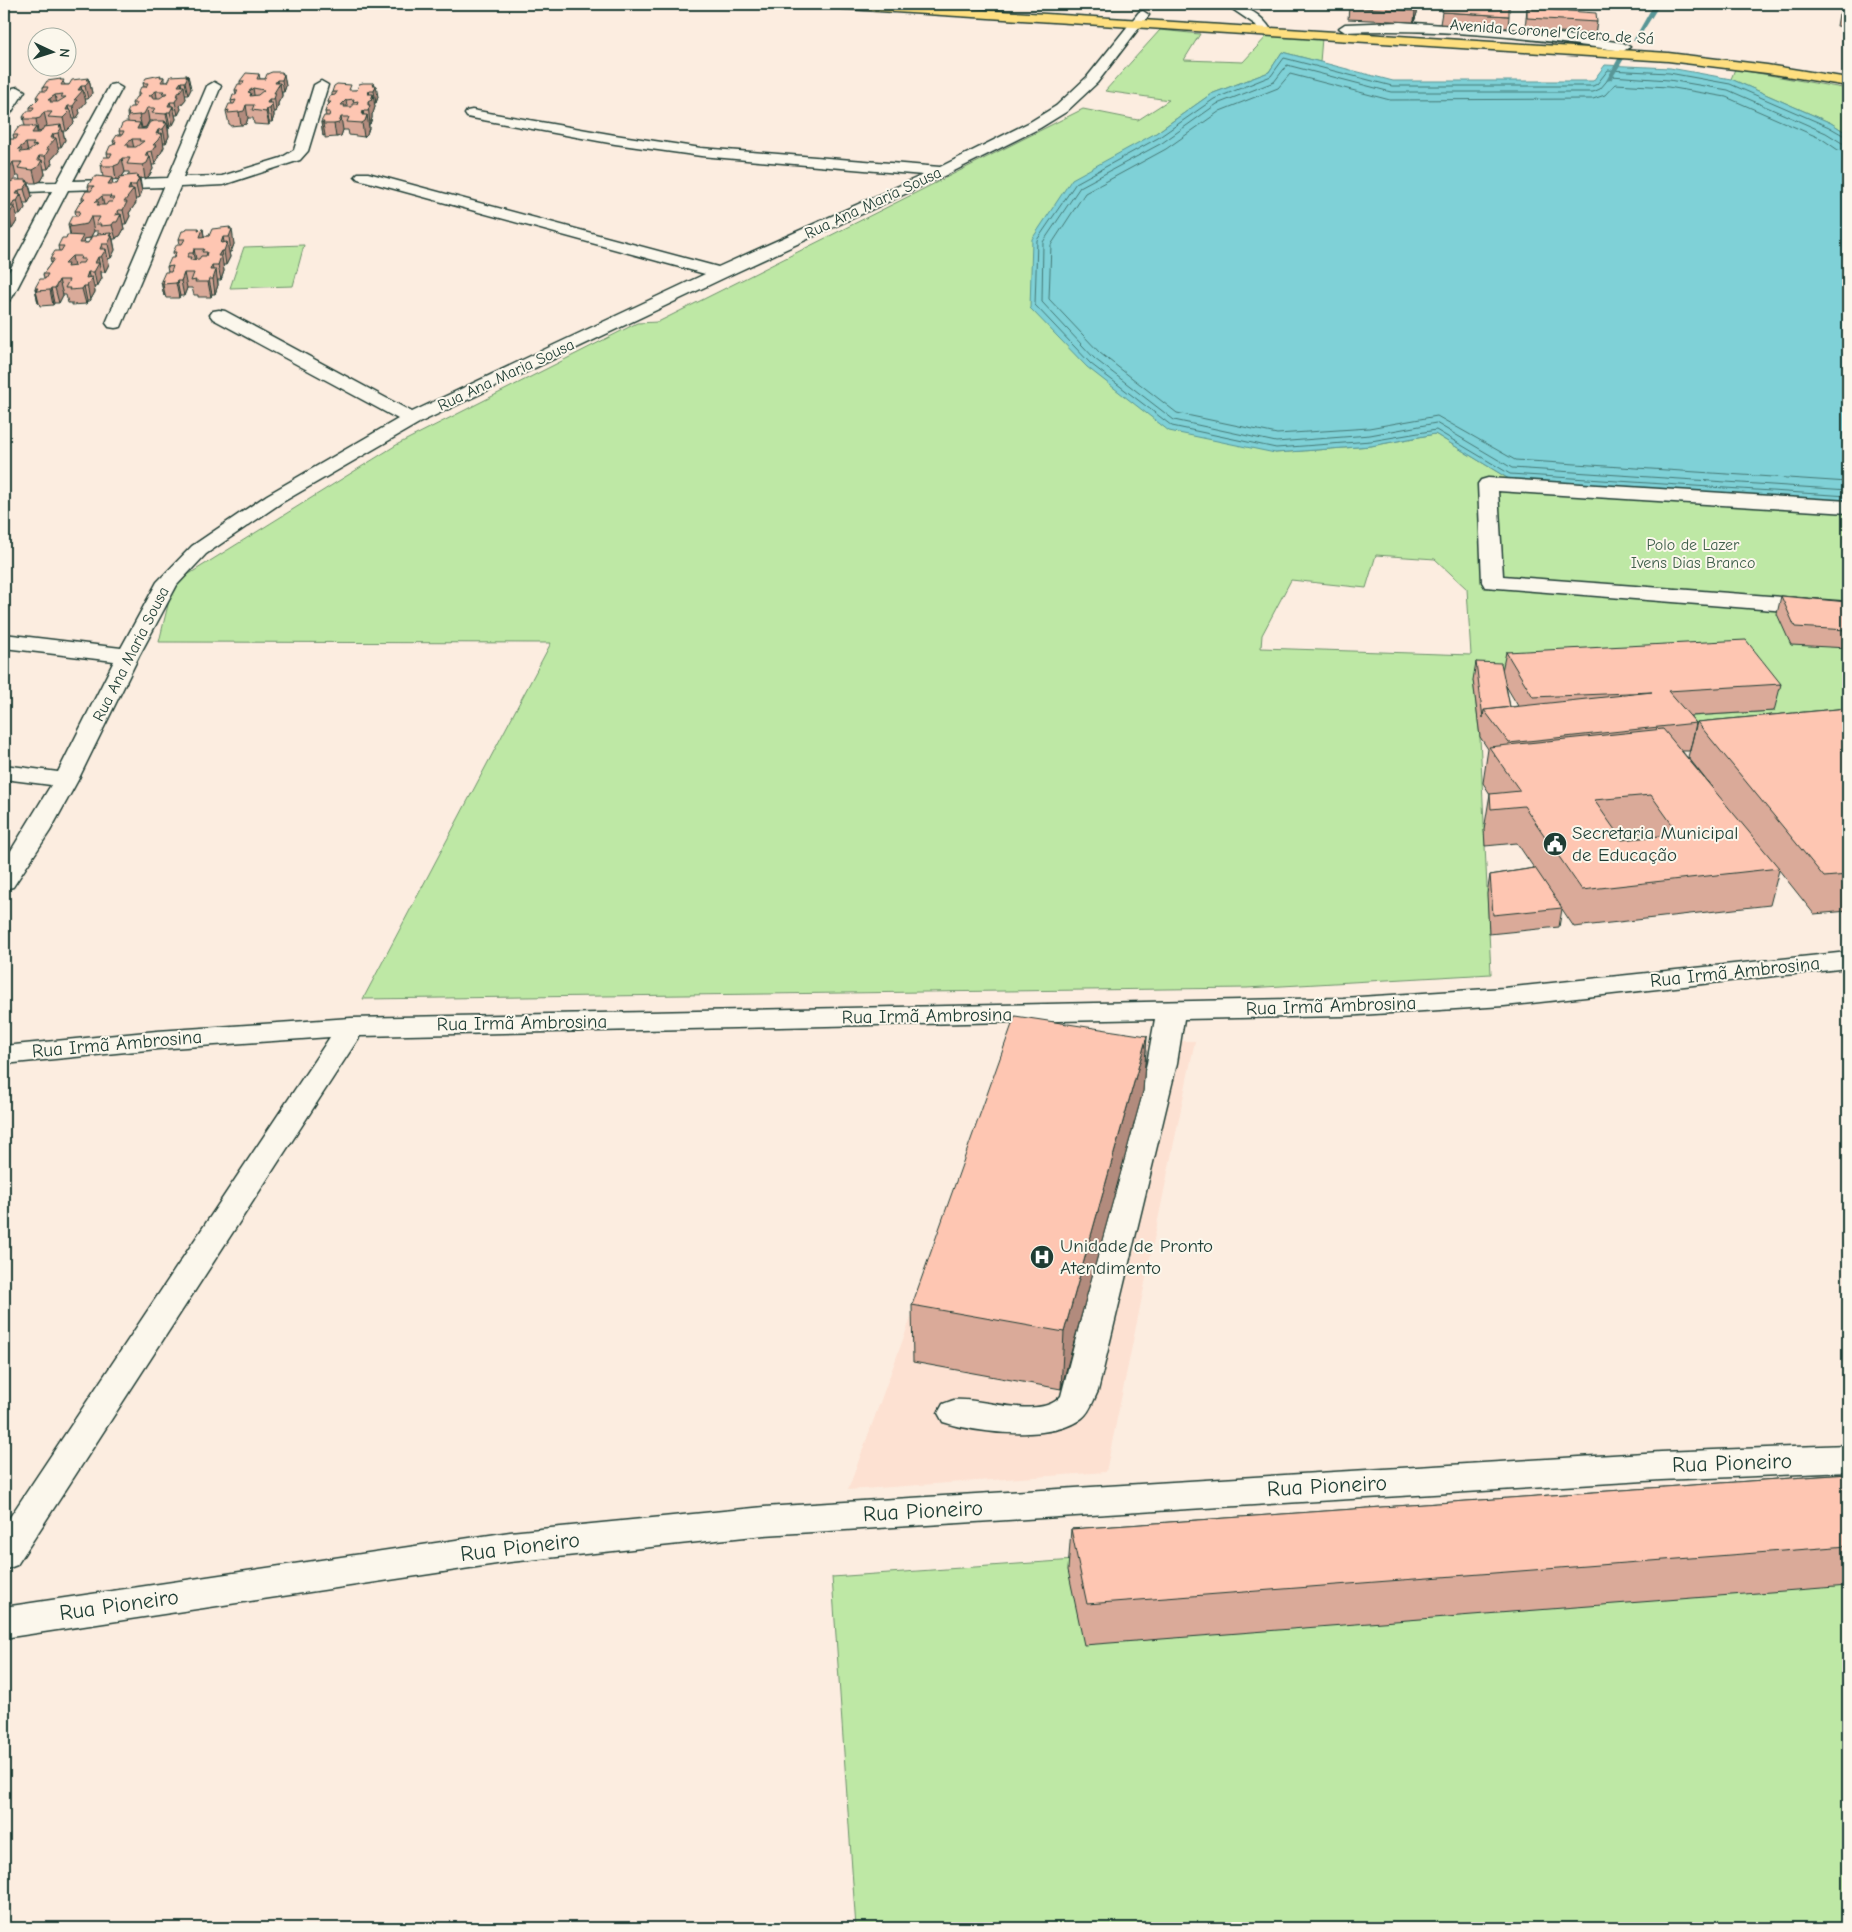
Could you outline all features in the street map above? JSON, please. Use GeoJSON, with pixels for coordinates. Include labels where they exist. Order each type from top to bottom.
{"type":"FeatureCollection","features":[{"type":"Feature","properties":{"kind":"main road","name":"Avenida Coronel Cícero de Sá"},"geometry":{"type":"LineString","coordinates":[[832,4],[1263,26],[1668,57],[1767,69],[1848,82]]}},
{"type":"Feature","properties":{"kind":"main road","name":"Avenida Coronel Cícero de Sá"},"geometry":{"type":"LineString","coordinates":[[949,4],[996,5],[1141,19]]}},
{"type":"Feature","properties":{"kind":"main road","name":"Avenida Coronel Cícero de Sá"},"geometry":{"type":"LineString","coordinates":[[1263,26],[1345,28],[1623,47],[1756,60],[1848,75]]}},
{"type":"Feature","properties":{"kind":"street"},"geometry":{"type":"LineString","coordinates":[[1231,4],[1263,26]]}},
{"type":"Feature","properties":{"kind":"street","name":"Rua Ana Maria Sousa"},"geometry":{"type":"LineString","coordinates":[[4,881],[37,831],[66,780],[128,656],[168,582],[200,550],[274,499],[412,419],[943,171],[1035,125],[1061,108],[1092,80],[1141,19]]}},
{"type":"Feature","properties":{"kind":"street"},"geometry":{"type":"LineString","coordinates":[[4,188],[223,180],[295,157],[301,151],[321,85]]}},
{"type":"Feature","properties":{"kind":"street"},"geometry":{"type":"LineString","coordinates":[[115,323],[214,86]]}},
{"type":"Feature","properties":{"kind":"street"},"geometry":{"type":"LineString","coordinates":[[4,296],[115,88]]}},
{"type":"Feature","properties":{"kind":"street"},"geometry":{"type":"LineString","coordinates":[[4,113],[18,91]]}},
{"type":"Feature","properties":{"kind":"street"},"geometry":{"type":"LineString","coordinates":[[472,114],[588,135],[699,151],[819,163],[943,171]]}},
{"type":"Feature","properties":{"kind":"street"},"geometry":{"type":"LineString","coordinates":[[363,176],[720,274]]}},
{"type":"Feature","properties":{"kind":"street"},"geometry":{"type":"LineString","coordinates":[[220,315],[412,419]]}},
{"type":"Feature","properties":{"kind":"street"},"geometry":{"type":"LineString","coordinates":[[1848,507],[1488,484],[1493,582],[1848,609]]}},
{"type":"Feature","properties":{"kind":"street"},"geometry":{"type":"LineString","coordinates":[[4,640],[128,656]]}},
{"type":"Feature","properties":{"kind":"street"},"geometry":{"type":"LineString","coordinates":[[4,772],[66,780]]}},
{"type":"Feature","properties":{"kind":"street","name":"Rua Irmã Ambrosina"},"geometry":{"type":"LineString","coordinates":[[4,1055],[157,1040],[351,1027],[1343,1007],[1504,998],[1848,960]]}},
{"type":"Feature","properties":{"kind":"street"},"geometry":{"type":"LineString","coordinates":[[955,1414],[1029,1419],[1055,1417],[1071,1408],[1081,1391],[1162,1063],[1171,1011]]}},
{"type":"Feature","properties":{"kind":"street"},"geometry":{"type":"LineString","coordinates":[[4,1554],[351,1027]]}},
{"type":"Feature","properties":{"kind":"street","name":"Rua Pioneiro"},"geometry":{"type":"LineString","coordinates":[[4,1623],[510,1547],[764,1520],[1661,1466],[1848,1458]]}},
{"type":"Feature","properties":{"kind":"shaded area","name":"Unidade de Pronto Atendimento"},"geometry":{"type":"Polygon","coordinates":[[[1012,1041],[1195,1041],[1106,1472],[848,1490],[1012,1041]]]}},
{"type":"Feature","properties":{"kind":"green space","name":"Polo de Lazer Ivens Dias Branco"},"geometry":{"type":"Polygon","coordinates":[[[1160,30],[1200,34],[1184,60],[1243,62],[1268,35],[1322,38],[1320,62],[1282,52],[1269,72],[1211,94],[1156,133],[1275,453],[1371,446],[1435,434],[1509,479],[1848,501],[1848,723],[1678,738],[1662,718],[1773,711],[1473,680],[1480,737],[1491,974],[1247,988],[363,999],[551,643],[159,642],[173,584],[398,444],[637,323],[658,322],[1083,109],[1138,120],[1169,100],[1105,91],[1160,30]],[[1376,555],[1366,588],[1291,580],[1262,635],[1261,648],[1471,655],[1467,589],[1435,559],[1376,555]]]}},
{"type":"Feature","properties":{"kind":"green space"},"geometry":{"type":"Polygon","coordinates":[[[1735,69],[1848,89],[1848,134],[1831,123],[1731,79],[1735,69]]]}},
{"type":"Feature","properties":{"kind":"green space"},"geometry":{"type":"Polygon","coordinates":[[[304,245],[293,286],[230,288],[244,247],[304,245]]]}},
{"type":"Feature","properties":{"kind":"green space"},"geometry":{"type":"Polygon","coordinates":[[[1848,1506],[1848,1928],[856,1928],[832,1577],[1848,1506]]]}},
{"type":"Feature","properties":{"kind":"water"},"geometry":{"type":"Polygon","coordinates":[[[1282,52],[1393,81],[1593,81],[1605,65],[1670,68],[1731,79],[1831,123],[1848,134],[1848,501],[1509,479],[1435,434],[1371,446],[1275,453],[1169,431],[1087,367],[1030,308],[1032,239],[1072,179],[1156,133],[1211,94],[1269,72],[1282,52]]]}},
{"type":"Feature","properties":{"kind":"building"},"geometry":{"type":"Polygon","coordinates":[[[1350,4],[1418,4],[1415,11],[1349,7],[1350,4]]]}},
{"type":"Feature","properties":{"kind":"building"},"geometry":{"type":"Polygon","coordinates":[[[1444,4],[1509,6],[1509,16],[1442,12],[1444,4]]]}},
{"type":"Feature","properties":{"kind":"building"},"geometry":{"type":"Polygon","coordinates":[[[1848,5],[1848,15],[1839,14],[1848,5]]]}},
{"type":"Feature","properties":{"kind":"building"},"geometry":{"type":"Polygon","coordinates":[[[1527,8],[1596,13],[1597,22],[1527,18],[1527,8]]]}},
{"type":"Feature","properties":{"kind":"building"},"geometry":{"type":"Polygon","coordinates":[[[282,72],[284,74],[282,80],[277,80],[275,83],[280,83],[274,93],[276,93],[274,99],[269,99],[267,103],[272,103],[270,109],[267,109],[266,112],[252,110],[254,105],[246,105],[244,111],[228,113],[229,110],[226,111],[229,104],[234,104],[236,100],[231,101],[233,95],[236,95],[238,90],[235,90],[238,84],[243,84],[244,81],[240,81],[246,73],[259,74],[257,79],[265,79],[267,74],[282,72]],[[253,88],[248,92],[251,93],[250,96],[258,95],[264,90],[253,88]]]}},
{"type":"Feature","properties":{"kind":"building"},"geometry":{"type":"Polygon","coordinates":[[[161,75],[160,77],[164,77],[161,82],[168,82],[171,76],[188,76],[185,82],[181,82],[178,86],[184,86],[176,96],[178,96],[175,102],[170,102],[168,106],[173,106],[170,112],[166,114],[152,113],[155,108],[147,108],[144,114],[128,116],[129,113],[127,113],[130,107],[135,107],[137,103],[132,103],[138,97],[141,87],[146,87],[148,83],[143,83],[146,78],[161,75]],[[156,91],[149,96],[160,98],[167,93],[162,93],[164,91],[156,91]]]}},
{"type":"Feature","properties":{"kind":"building"},"geometry":{"type":"Polygon","coordinates":[[[88,78],[86,80],[89,80],[85,86],[81,86],[78,90],[83,90],[74,100],[77,100],[73,106],[68,106],[66,110],[71,110],[63,118],[48,117],[52,112],[44,112],[40,118],[24,119],[26,117],[23,117],[27,111],[32,111],[34,107],[30,107],[38,99],[39,97],[36,97],[40,91],[46,91],[48,87],[43,87],[47,81],[61,79],[64,80],[61,85],[69,85],[72,80],[88,78]],[[63,94],[55,95],[48,100],[51,100],[50,102],[58,102],[66,97],[61,97],[63,94]]]}},
{"type":"Feature","properties":{"kind":"building"},"geometry":{"type":"Polygon","coordinates":[[[374,83],[373,85],[376,85],[374,91],[369,91],[368,94],[373,94],[368,102],[368,105],[370,105],[368,111],[363,111],[362,115],[367,115],[365,121],[362,123],[347,122],[349,117],[341,117],[339,123],[323,124],[324,122],[321,122],[324,116],[329,116],[330,112],[325,112],[331,102],[328,102],[330,96],[335,95],[337,92],[332,92],[334,86],[337,84],[351,85],[349,90],[357,90],[359,84],[374,83]],[[354,99],[346,100],[341,105],[352,107],[352,104],[357,104],[358,101],[353,102],[354,99]]]}},
{"type":"Feature","properties":{"kind":"building"},"geometry":{"type":"Polygon","coordinates":[[[165,121],[164,123],[167,123],[163,129],[158,130],[156,134],[162,133],[153,145],[156,145],[145,156],[150,156],[147,163],[143,165],[127,164],[130,158],[122,158],[119,164],[114,166],[102,166],[104,157],[110,157],[112,153],[107,153],[110,146],[115,144],[116,141],[113,141],[117,135],[122,135],[124,131],[119,131],[122,124],[126,122],[140,123],[137,129],[146,129],[149,123],[165,121]],[[132,139],[125,145],[136,147],[144,141],[139,141],[140,139],[132,139]]]}},
{"type":"Feature","properties":{"kind":"building"},"geometry":{"type":"Polygon","coordinates":[[[61,125],[59,127],[62,127],[58,133],[53,134],[51,138],[56,138],[46,149],[49,149],[45,156],[39,156],[37,160],[42,160],[38,167],[33,170],[18,168],[22,162],[13,162],[9,169],[4,171],[4,151],[9,146],[6,146],[10,139],[16,139],[18,135],[13,135],[18,128],[33,126],[36,127],[32,133],[40,133],[44,127],[61,125]],[[26,143],[18,149],[22,149],[20,152],[29,151],[37,145],[32,146],[34,143],[26,143]]]}},
{"type":"Feature","properties":{"kind":"building"},"geometry":{"type":"Polygon","coordinates":[[[138,175],[137,178],[139,178],[136,185],[130,185],[128,190],[134,189],[124,202],[127,202],[123,210],[118,210],[115,215],[121,214],[117,222],[114,222],[112,225],[100,226],[101,224],[96,224],[100,217],[91,217],[87,224],[69,227],[71,224],[68,224],[72,216],[78,216],[80,211],[75,211],[85,198],[82,198],[86,191],[91,191],[94,186],[88,186],[92,179],[97,176],[112,178],[108,184],[117,184],[120,177],[138,175]],[[102,196],[95,202],[99,202],[97,205],[106,205],[108,202],[112,202],[114,198],[109,198],[111,196],[102,196]]]}},
{"type":"Feature","properties":{"kind":"building"},"geometry":{"type":"Polygon","coordinates":[[[15,180],[27,180],[26,182],[29,182],[24,189],[19,190],[16,194],[21,194],[17,201],[14,201],[11,207],[14,207],[9,214],[4,215],[4,188],[15,180]]]}},
{"type":"Feature","properties":{"kind":"building"},"geometry":{"type":"Polygon","coordinates":[[[230,227],[229,229],[232,229],[229,237],[223,237],[221,243],[227,242],[224,251],[221,251],[218,256],[221,256],[218,265],[212,265],[210,270],[216,270],[213,279],[209,279],[208,282],[195,282],[196,280],[191,281],[194,273],[184,273],[181,281],[163,284],[164,280],[161,281],[165,272],[171,272],[173,266],[167,267],[171,258],[174,258],[176,252],[173,252],[177,244],[182,244],[185,239],[179,239],[182,231],[185,231],[187,228],[203,229],[200,237],[209,236],[212,229],[230,227]],[[194,249],[193,253],[189,253],[187,257],[191,257],[190,260],[206,256],[207,252],[202,252],[204,249],[194,249]]]}},
{"type":"Feature","properties":{"kind":"building"},"geometry":{"type":"Polygon","coordinates":[[[111,233],[109,236],[112,236],[108,244],[102,244],[100,249],[106,249],[101,257],[98,257],[95,263],[99,263],[94,272],[88,272],[86,278],[92,277],[87,286],[84,286],[82,289],[69,290],[70,288],[65,288],[69,280],[59,280],[55,288],[36,291],[38,288],[35,288],[40,279],[45,279],[48,274],[43,274],[54,259],[50,259],[55,251],[61,251],[64,246],[58,246],[62,238],[66,238],[67,235],[83,236],[79,243],[88,243],[92,236],[97,236],[98,234],[111,233]],[[72,256],[64,264],[68,264],[67,267],[83,263],[85,259],[80,259],[81,256],[72,256]]]}},
{"type":"Feature","properties":{"kind":"building"},"geometry":{"type":"Polygon","coordinates":[[[1781,596],[1848,602],[1848,630],[1795,627],[1781,596]]]}},
{"type":"Feature","properties":{"kind":"building"},"geometry":{"type":"Polygon","coordinates":[[[1746,640],[1781,684],[1668,691],[1696,723],[1509,743],[1484,710],[1652,692],[1533,697],[1506,652],[1746,640]]]}},
{"type":"Feature","properties":{"kind":"building"},"geometry":{"type":"Polygon","coordinates":[[[1476,662],[1501,663],[1510,707],[1484,710],[1483,718],[1476,662]]]}},
{"type":"Feature","properties":{"kind":"building"},"geometry":{"type":"Polygon","coordinates":[[[1848,708],[1848,875],[1824,877],[1697,722],[1848,708]]]}},
{"type":"Feature","properties":{"kind":"building"},"geometry":{"type":"Polygon","coordinates":[[[1663,729],[1779,868],[1582,890],[1524,806],[1491,809],[1490,794],[1520,791],[1489,747],[1663,729]],[[1651,795],[1594,800],[1622,840],[1679,834],[1651,795]]]}},
{"type":"Feature","properties":{"kind":"building"},"geometry":{"type":"Polygon","coordinates":[[[1535,868],[1562,908],[1493,915],[1490,875],[1535,868]]]}},
{"type":"Feature","properties":{"kind":"building"},"geometry":{"type":"Polygon","coordinates":[[[1015,1016],[1147,1036],[1064,1332],[912,1305],[1015,1016]]]}},
{"type":"Feature","properties":{"kind":"building"},"geometry":{"type":"Polygon","coordinates":[[[1848,1474],[1848,1546],[1087,1604],[1071,1529],[1848,1474]]]}},
{"type":"Feature","properties":{"kind":"waterway"},"geometry":{"type":"LineString","coordinates":[[1635,40],[1657,4]]}},
{"type":"Feature","properties":{"kind":"waterway"},"geometry":{"type":"LineString","coordinates":[[1608,80],[1622,57]]}},
{"type":"Feature","properties":{"kind":"place","name":"Secretaria Municipal de Educação"},"geometry":{"type":"Point","coordinates":[1555,844]}},
{"type":"Feature","properties":{"kind":"place","name":"Unidade de Pronto Atendimento"},"geometry":{"type":"Point","coordinates":[1042,1257]}}]}
